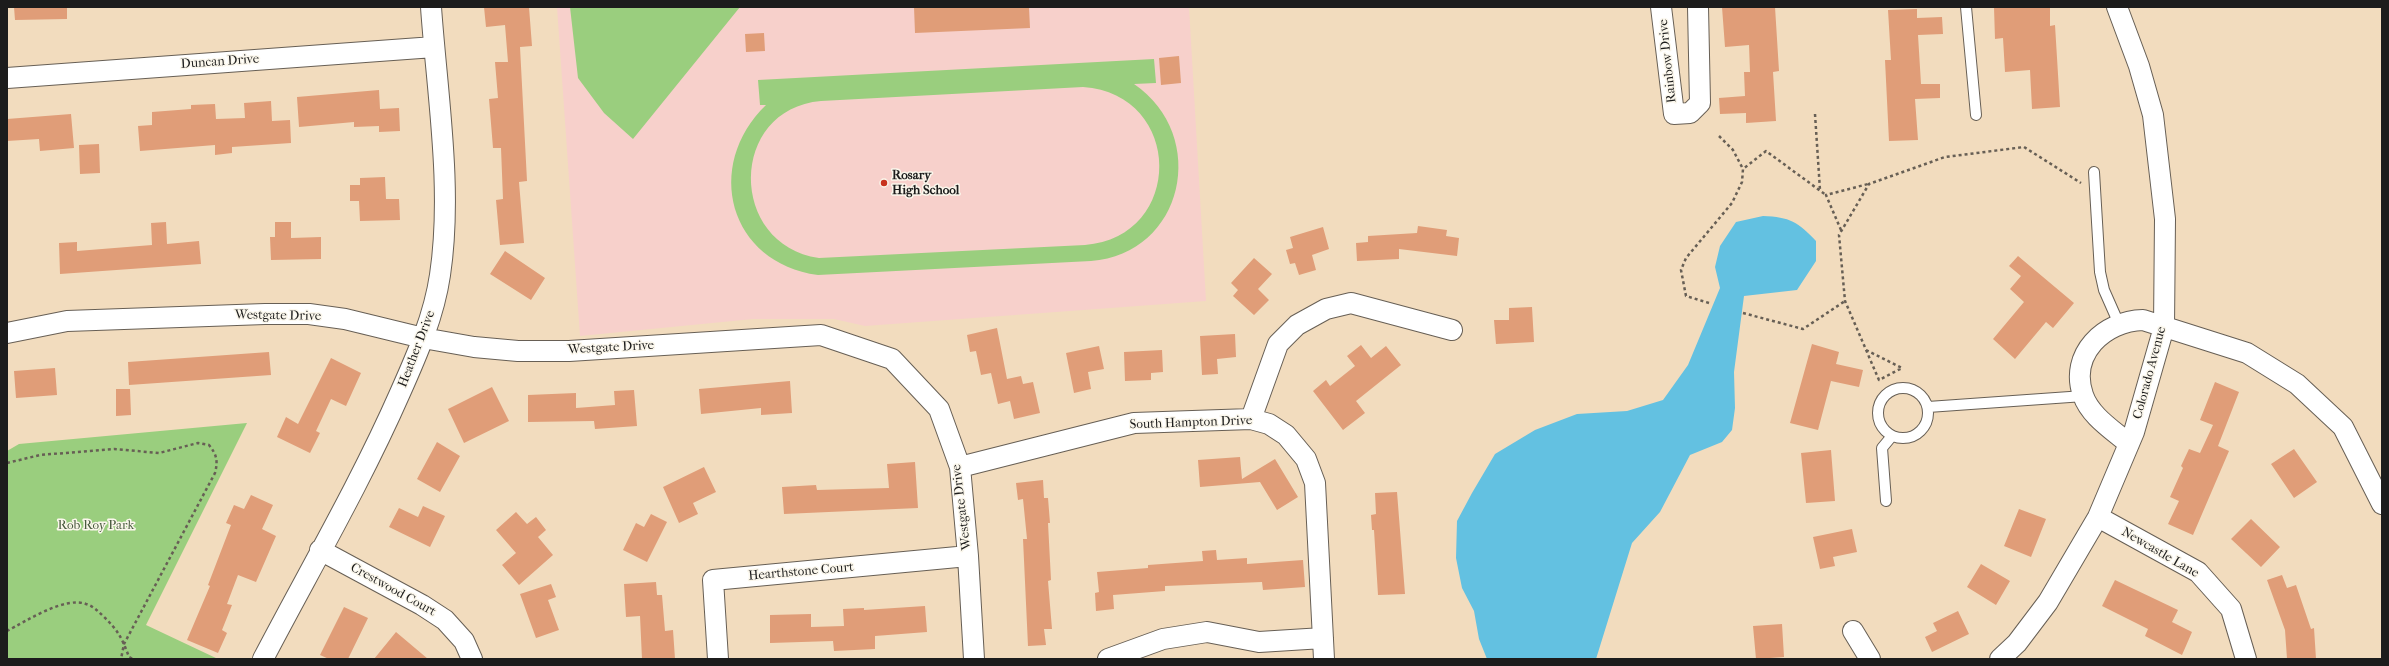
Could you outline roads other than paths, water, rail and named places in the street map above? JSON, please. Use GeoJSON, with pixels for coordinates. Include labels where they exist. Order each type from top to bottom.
{"type":"FeatureCollection","features":[{"type":"Feature","properties":{"kind":"street","name":"Heather Drive"},"geometry":{"type":"LineString","coordinates":[[263,659],[320,550],[376,449],[423,338],[440,275],[444,238],[444,168],[431,7]]}},
{"type":"Feature","properties":{"kind":"street","name":"Rainbow Drive"},"geometry":{"type":"LineString","coordinates":[[1661,7],[1674,114],[1690,113],[1696,110],[1700,103],[1698,7]]}},
{"type":"Feature","properties":{"kind":"street","name":"Colorado Avenue"},"geometry":{"type":"LineString","coordinates":[[2000,659],[2017,643],[2048,602],[2098,516],[2129,444],[2164,327],[2166,219],[2153,115],[2139,66],[2117,7]]}},
{"type":"Feature","properties":{"kind":"street","name":"Duncan Drive"},"geometry":{"type":"LineString","coordinates":[[7,78],[434,47]]}},
{"type":"Feature","properties":{"kind":"street"},"geometry":{"type":"LineString","coordinates":[[1251,418],[1278,344],[1297,325],[1326,309],[1351,304],[1452,330]]}},
{"type":"Feature","properties":{"kind":"street","name":"Westgate Drive"},"geometry":{"type":"LineString","coordinates":[[7,333],[67,321],[265,314],[309,314],[345,319],[423,338],[474,346],[526,351],[569,351],[821,335],[892,359],[940,409],[960,467],[968,556],[974,659]]}},
{"type":"Feature","properties":{"kind":"street"},"geometry":{"type":"LineString","coordinates":[[2129,444],[2101,421],[2084,396],[2079,376],[2089,347],[2110,327],[2132,320],[2143,320],[2246,353],[2296,384],[2343,427],[2382,504]]}},
{"type":"Feature","properties":{"kind":"street","name":"South Hampton Drive"},"geometry":{"type":"LineString","coordinates":[[960,467],[1134,423],[1251,418],[1269,424],[1286,435],[1306,459],[1315,483],[1324,659]]}},
{"type":"Feature","properties":{"kind":"street","name":"Newcastle Lane"},"geometry":{"type":"LineString","coordinates":[[2098,516],[2198,572],[2232,609],[2246,659]]}},
{"type":"Feature","properties":{"kind":"street","name":"Crestwood Court"},"geometry":{"type":"LineString","coordinates":[[320,550],[422,605],[445,620],[464,641],[472,659]]}},
{"type":"Feature","properties":{"kind":"street","name":"Hearthstone Court"},"geometry":{"type":"LineString","coordinates":[[718,659],[713,580],[968,556]]}},
{"type":"Feature","properties":{"kind":"street"},"geometry":{"type":"LineString","coordinates":[[1853,630],[1870,659]]}},
{"type":"Feature","properties":{"kind":"street"},"geometry":{"type":"LineString","coordinates":[[1108,659],[1163,639],[1207,632],[1259,642],[1323,638]]}},
{"type":"Feature","properties":{"kind":"lane"},"geometry":{"type":"LineString","coordinates":[[1966,7],[1976,115]]}},
{"type":"Feature","properties":{"kind":"lane"},"geometry":{"type":"LineString","coordinates":[[2094,172],[2102,284],[2119,324]]}},
{"type":"Feature","properties":{"kind":"lane"},"geometry":{"type":"LineString","coordinates":[[1894,389],[1911,389],[1921,396],[1928,408],[1926,423],[1915,435],[1908,438],[1892,436],[1883,428],[1878,417],[1881,400],[1886,394],[1894,389]]}},
{"type":"Feature","properties":{"kind":"lane"},"geometry":{"type":"LineString","coordinates":[[1928,408],[2084,396]]}},
{"type":"Feature","properties":{"kind":"lane"},"geometry":{"type":"LineString","coordinates":[[1886,501],[1882,448],[1892,436]]}},
{"type":"Feature","properties":{"kind":"water"},"geometry":{"type":"Polygon","coordinates":[[[1763,216],[1787,219],[1804,229],[1816,241],[1816,261],[1797,290],[1744,296],[1734,372],[1735,408],[1732,430],[1722,442],[1690,455],[1660,512],[1632,543],[1596,659],[1487,659],[1479,639],[1474,611],[1462,588],[1456,558],[1457,521],[1495,454],[1535,430],[1577,414],[1627,411],[1663,400],[1688,365],[1720,288],[1715,267],[1720,246],[1736,222],[1763,216]]]}},
{"type":"Feature","properties":{"kind":"place","name":"Rosary High School"},"geometry":{"type":"Point","coordinates":[884,183]}},
{"type":"Feature","properties":{"kind":"park label","name":"Rob Roy Park"},"geometry":{"type":"Point","coordinates":[96,526]}}]}
